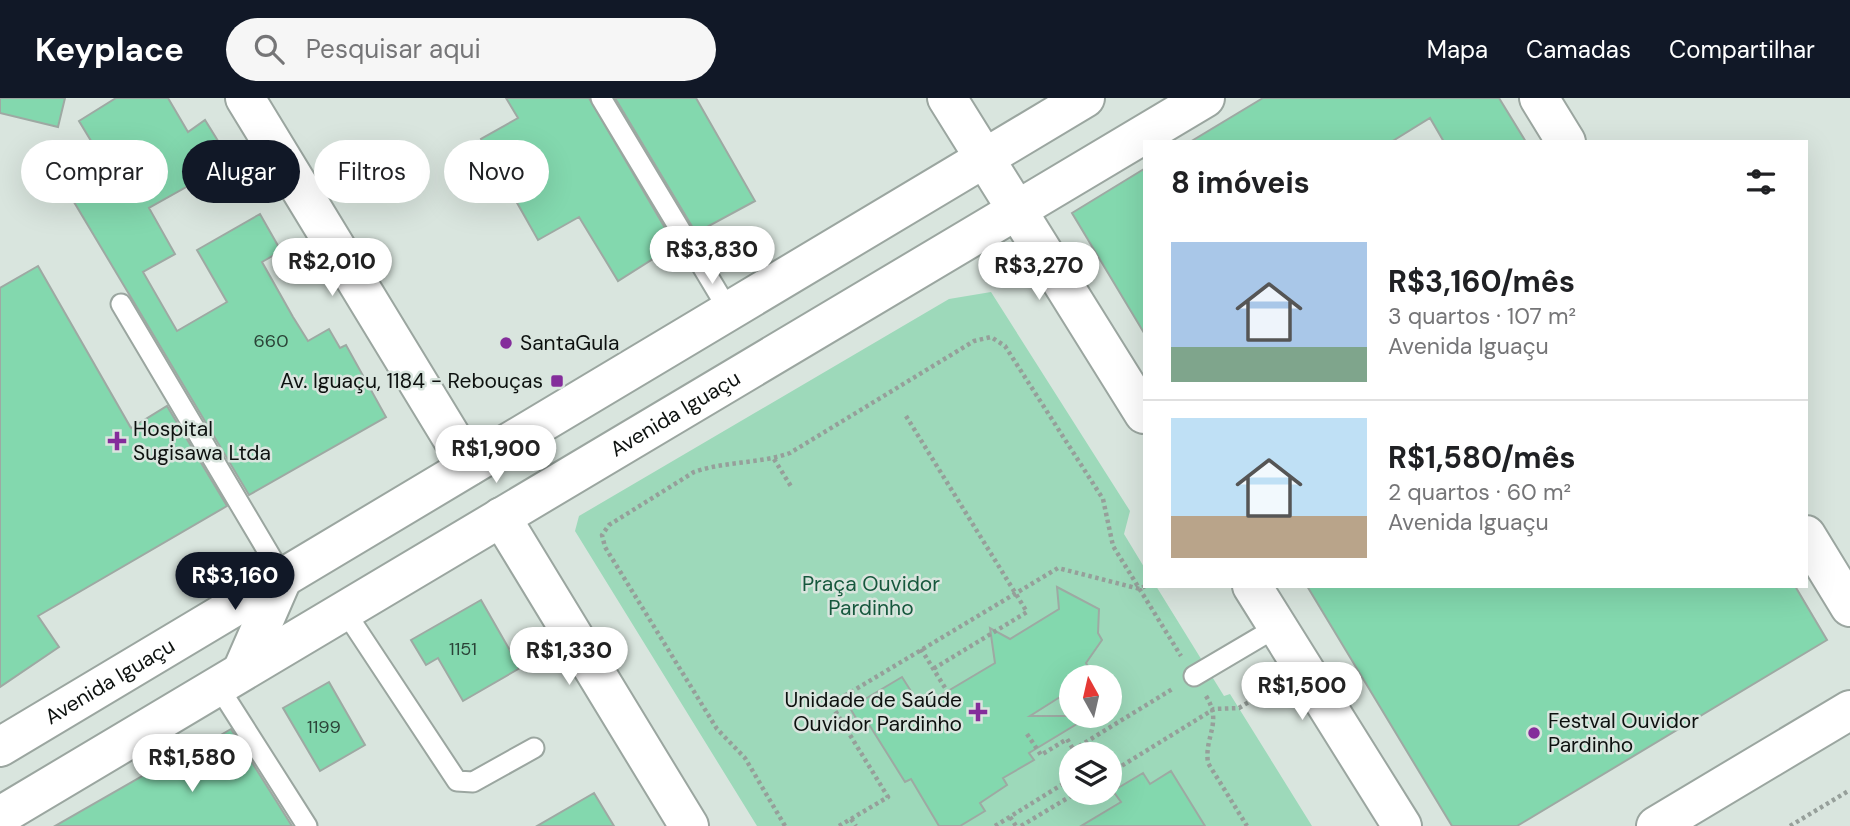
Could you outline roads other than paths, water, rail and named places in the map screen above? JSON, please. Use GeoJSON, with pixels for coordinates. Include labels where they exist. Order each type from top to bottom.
{"type":"FeatureCollection","features":[{"type":"Feature","properties":{"kind":"main road"},"geometry":{"type":"LineString","coordinates":[[245,98],[469,466]]}},
{"type":"Feature","properties":{"kind":"main road"},"geometry":{"type":"LineString","coordinates":[[947,98],[1143,412]]}},
{"type":"Feature","properties":{"kind":"main road","name":"Avenida Iguaçu"},"geometry":{"type":"LineString","coordinates":[[0,747],[1085,98]]}},
{"type":"Feature","properties":{"kind":"main road","name":"Avenida Iguaçu"},"geometry":{"type":"LineString","coordinates":[[5,814],[1017,210],[1168,110],[1205,98]]}},
{"type":"Feature","properties":{"kind":"main road"},"geometry":{"type":"LineString","coordinates":[[1539,98],[1565,140]]}},
{"type":"Feature","properties":{"kind":"main road"},"geometry":{"type":"LineString","coordinates":[[501,517],[689,826]]}},
{"type":"Feature","properties":{"kind":"main road"},"geometry":{"type":"LineString","coordinates":[[1808,538],[1850,607]]}},
{"type":"Feature","properties":{"kind":"main road"},"geometry":{"type":"LineString","coordinates":[[230,678],[283,577]]}},
{"type":"Feature","properties":{"kind":"main road"},"geometry":{"type":"LineString","coordinates":[[1253,588],[1402,826]]}},
{"type":"Feature","properties":{"kind":"main road"},"geometry":{"type":"LineString","coordinates":[[1656,826],[1850,710]]}},
{"type":"Feature","properties":{"kind":"lane"},"geometry":{"type":"LineString","coordinates":[[601,98],[729,311]]}},
{"type":"Feature","properties":{"kind":"lane"},"geometry":{"type":"LineString","coordinates":[[121,304],[283,577]]}},
{"type":"Feature","properties":{"kind":"lane"},"geometry":{"type":"LineString","coordinates":[[344,610],[457,781],[473,782],[534,748]]}},
{"type":"Feature","properties":{"kind":"lane"},"geometry":{"type":"LineString","coordinates":[[1194,676],[1277,627]]}},
{"type":"Feature","properties":{"kind":"lane"},"geometry":{"type":"LineString","coordinates":[[230,678],[307,826]]}},
{"type":"Feature","properties":{"kind":"place","name":"SantaGula"},"geometry":{"type":"Point","coordinates":[506,343]}},
{"type":"Feature","properties":{"kind":"place","name":"Av. Iguaçu, 1184 - Rebouças"},"geometry":{"type":"Point","coordinates":[557,381]}},
{"type":"Feature","properties":{"kind":"place","name":"Hospital Sugisawa Ltda"},"geometry":{"type":"Point","coordinates":[117,441]}},
{"type":"Feature","properties":{"kind":"place","name":"Unidade de Saúde Ouvidor Pardinho"},"geometry":{"type":"Point","coordinates":[978,712]}},
{"type":"Feature","properties":{"kind":"place","name":"Festval Ouvidor Pardinho"},"geometry":{"type":"Point","coordinates":[1534,733]}},
{"type":"Feature","properties":{"kind":"park label","name":"Praça Ouvidor Pardinho"},"geometry":{"type":"Point","coordinates":[871,596]}}]}
